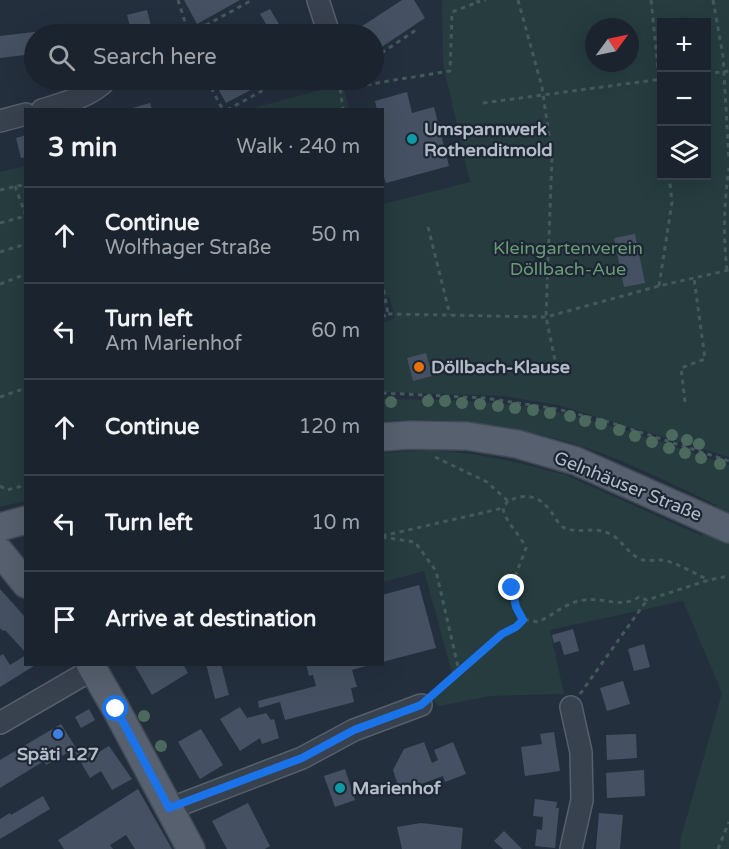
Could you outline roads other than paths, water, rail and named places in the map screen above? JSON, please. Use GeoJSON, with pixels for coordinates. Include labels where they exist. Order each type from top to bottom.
{"type":"FeatureCollection","features":[{"type":"Feature","properties":{"kind":"main road","name":"Gelnhäuser Straße"},"geometry":{"type":"LineString","coordinates":[[384,437],[467,436],[518,444],[576,461],[719,524]]}},
{"type":"Feature","properties":{"kind":"main road"},"geometry":{"type":"LineString","coordinates":[[0,527],[24,521]]}},
{"type":"Feature","properties":{"kind":"main road"},"geometry":{"type":"LineString","coordinates":[[0,552],[24,582]]}},
{"type":"Feature","properties":{"kind":"main road"},"geometry":{"type":"LineString","coordinates":[[92,667],[191,849]]}},
{"type":"Feature","properties":{"kind":"street"},"geometry":{"type":"LineString","coordinates":[[318,0],[326,24]]}},
{"type":"Feature","properties":{"kind":"street"},"geometry":{"type":"LineString","coordinates":[[49,108],[94,90]]}},
{"type":"Feature","properties":{"kind":"street"},"geometry":{"type":"LineString","coordinates":[[0,121],[24,115]]}},
{"type":"Feature","properties":{"kind":"street"},"geometry":{"type":"LineString","coordinates":[[0,723],[92,667]]}},
{"type":"Feature","properties":{"kind":"street"},"geometry":{"type":"LineString","coordinates":[[169,808],[302,758],[354,730],[421,705]]}},
{"type":"Feature","properties":{"kind":"street"},"geometry":{"type":"LineString","coordinates":[[571,706],[581,752],[582,800],[571,849]]}},
{"type":"Feature","properties":{"kind":"place","name":"Umspannwerk Rothenditmold"},"geometry":{"type":"Point","coordinates":[412,139]}},
{"type":"Feature","properties":{"kind":"place","name":"Döllbach-Klause"},"geometry":{"type":"Point","coordinates":[419,367]}},
{"type":"Feature","properties":{"kind":"place","name":"Späti 127"},"geometry":{"type":"Point","coordinates":[58,734]}},
{"type":"Feature","properties":{"kind":"place","name":"Marienhof"},"geometry":{"type":"Point","coordinates":[340,788]}},
{"type":"Feature","properties":{"kind":"park label","name":"Kleingartenverein Döllbach-Aue"},"geometry":{"type":"Point","coordinates":[568,258]}}]}
